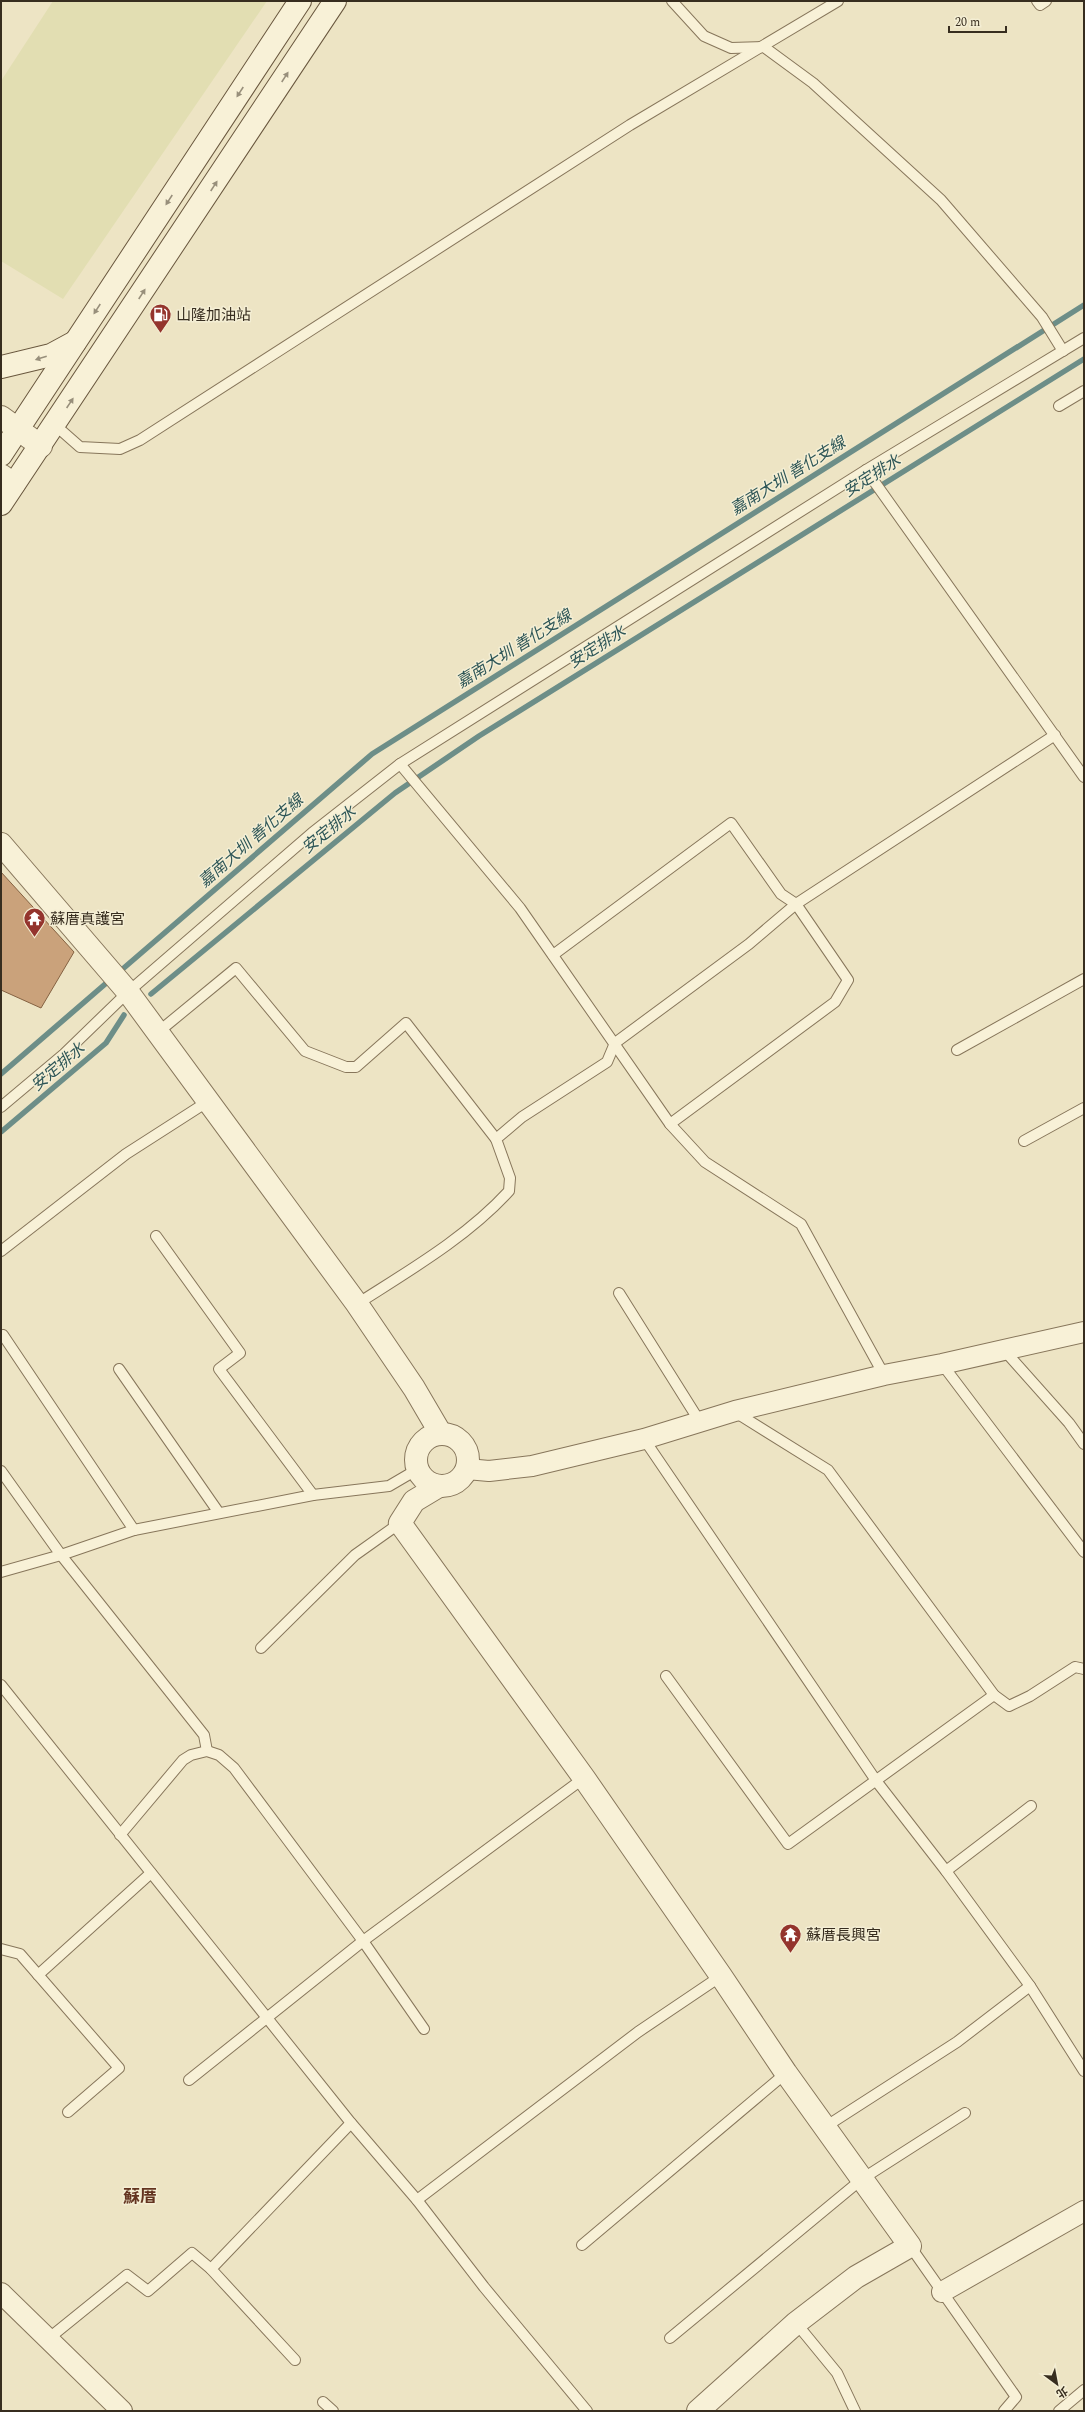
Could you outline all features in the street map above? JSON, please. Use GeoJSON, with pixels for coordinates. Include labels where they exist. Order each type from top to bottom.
{"type":"FeatureCollection","features":[{"type":"Feature","properties":{"kind":"street"},"geometry":{"type":"LineString","coordinates":[[1,455],[10,423],[76,341],[300,1]]}},
{"type":"Feature","properties":{"kind":"street"},"geometry":{"type":"LineString","coordinates":[[1,504],[8,480],[41,446],[55,426],[335,1]]}},
{"type":"Feature","properties":{"kind":"street"},"geometry":{"type":"LineString","coordinates":[[1,367],[51,355],[76,341]]}},
{"type":"Feature","properties":{"kind":"street"},"geometry":{"type":"LineString","coordinates":[[10,423],[41,446]]}},
{"type":"Feature","properties":{"kind":"street"},"geometry":{"type":"LineString","coordinates":[[1,844],[126,989],[157,1034],[357,1304],[400,1366],[441,1434]]}},
{"type":"Feature","properties":{"kind":"street"},"geometry":{"type":"LineString","coordinates":[[467,1469],[489,1471],[532,1466],[644,1439],[735,1412],[884,1375],[942,1364],[1084,1332]]}},
{"type":"Feature","properties":{"kind":"street"},"geometry":{"type":"LineString","coordinates":[[439,1486],[426,1481],[418,1469],[416,1461],[420,1446],[426,1440],[441,1434],[450,1435],[464,1444],[468,1452],[467,1469],[456,1482],[439,1486],[414,1501],[400,1523],[584,1778],[786,2073],[910,2246],[856,2276],[796,2323],[698,2411]]}},
{"type":"Feature","properties":{"kind":"street"},"geometry":{"type":"LineString","coordinates":[[942,2292],[1084,2211]]}},
{"type":"Feature","properties":{"kind":"street"},"geometry":{"type":"LineString","coordinates":[[1,2293],[122,2411]]}},
{"type":"Feature","properties":{"kind":"lane"},"geometry":{"type":"LineString","coordinates":[[672,1],[704,36],[731,48],[764,47],[813,83],[941,200],[1042,317],[1063,351]]}},
{"type":"Feature","properties":{"kind":"lane"},"geometry":{"type":"LineString","coordinates":[[55,426],[80,447],[120,449],[140,440],[630,125],[764,47],[838,1]]}},
{"type":"Feature","properties":{"kind":"lane"},"geometry":{"type":"LineString","coordinates":[[1037,1],[1040,5],[1046,1]]}},
{"type":"Feature","properties":{"kind":"lane"},"geometry":{"type":"LineString","coordinates":[[1,1107],[64,1054],[126,989],[312,833],[400,764],[866,470],[1084,338]]}},
{"type":"Feature","properties":{"kind":"lane"},"geometry":{"type":"LineString","coordinates":[[1059,406],[1084,391]]}},
{"type":"Feature","properties":{"kind":"lane"},"geometry":{"type":"LineString","coordinates":[[866,470],[1084,776]]}},
{"type":"Feature","properties":{"kind":"lane"},"geometry":{"type":"LineString","coordinates":[[496,1139],[522,1117],[607,1062],[615,1043],[749,944],[796,904],[1055,735]]}},
{"type":"Feature","properties":{"kind":"lane"},"geometry":{"type":"LineString","coordinates":[[400,764],[520,908],[670,1124],[705,1162],[801,1224],[884,1375]]}},
{"type":"Feature","properties":{"kind":"lane"},"geometry":{"type":"LineString","coordinates":[[553,954],[731,823],[781,894],[796,904],[848,980],[835,1002],[670,1124]]}},
{"type":"Feature","properties":{"kind":"lane"},"geometry":{"type":"LineString","coordinates":[[157,1034],[236,968],[305,1051],[346,1067],[356,1068],[406,1023],[496,1139],[510,1178],[510,1191],[491,1210],[428,1259],[357,1304]]}},
{"type":"Feature","properties":{"kind":"lane"},"geometry":{"type":"LineString","coordinates":[[958,1050],[1084,979]]}},
{"type":"Feature","properties":{"kind":"lane"},"geometry":{"type":"LineString","coordinates":[[1,1251],[126,1154],[207,1102]]}},
{"type":"Feature","properties":{"kind":"lane"},"geometry":{"type":"LineString","coordinates":[[1024,1141],[1084,1108]]}},
{"type":"Feature","properties":{"kind":"lane"},"geometry":{"type":"LineString","coordinates":[[156,1236],[240,1353],[219,1369],[313,1495]]}},
{"type":"Feature","properties":{"kind":"lane"},"geometry":{"type":"LineString","coordinates":[[619,1293],[700,1422]]}},
{"type":"Feature","properties":{"kind":"lane"},"geometry":{"type":"LineString","coordinates":[[3,1335],[134,1530]]}},
{"type":"Feature","properties":{"kind":"lane"},"geometry":{"type":"LineString","coordinates":[[1004,1350],[1069,1423],[1084,1444]]}},
{"type":"Feature","properties":{"kind":"lane"},"geometry":{"type":"LineString","coordinates":[[942,1364],[1084,1552]]}},
{"type":"Feature","properties":{"kind":"lane"},"geometry":{"type":"LineString","coordinates":[[119,1369],[219,1513]]}},
{"type":"Feature","properties":{"kind":"lane"},"geometry":{"type":"LineString","coordinates":[[735,1412],[828,1470],[994,1695],[1009,1706],[1030,1696],[1075,1667],[1084,1669]]}},
{"type":"Feature","properties":{"kind":"lane"},"geometry":{"type":"LineString","coordinates":[[644,1439],[877,1782],[946,1871],[1030,1986],[1082,2065]]}},
{"type":"Feature","properties":{"kind":"lane"},"geometry":{"type":"LineString","coordinates":[[1,1572],[61,1555],[134,1530],[313,1495],[390,1486],[418,1469]]}},
{"type":"Feature","properties":{"kind":"lane"},"geometry":{"type":"LineString","coordinates":[[1,1471],[61,1555],[204,1735],[207,1751]]}},
{"type":"Feature","properties":{"kind":"lane"},"geometry":{"type":"LineString","coordinates":[[261,1648],[355,1555],[400,1523]]}},
{"type":"Feature","properties":{"kind":"lane"},"geometry":{"type":"LineString","coordinates":[[666,1676],[692,1709],[757,1805],[788,1844],[877,1782],[994,1695]]}},
{"type":"Feature","properties":{"kind":"lane"},"geometry":{"type":"LineString","coordinates":[[1,1685],[351,2123],[417,2200],[489,2293],[587,2411]]}},
{"type":"Feature","properties":{"kind":"lane"},"geometry":{"type":"LineString","coordinates":[[120,1835],[183,1760],[200,1751],[207,1751],[219,1755],[234,1768],[363,1940],[424,2029]]}},
{"type":"Feature","properties":{"kind":"lane"},"geometry":{"type":"LineString","coordinates":[[189,2080],[363,1940],[584,1778]]}},
{"type":"Feature","properties":{"kind":"lane"},"geometry":{"type":"LineString","coordinates":[[946,1871],[1031,1806]]}},
{"type":"Feature","properties":{"kind":"lane"},"geometry":{"type":"LineString","coordinates":[[38,1975],[151,1873]]}},
{"type":"Feature","properties":{"kind":"lane"},"geometry":{"type":"LineString","coordinates":[[1,1949],[20,1954],[118,2068],[68,2112]]}},
{"type":"Feature","properties":{"kind":"lane"},"geometry":{"type":"LineString","coordinates":[[417,2200],[638,2032],[721,1976]]}},
{"type":"Feature","properties":{"kind":"lane"},"geometry":{"type":"LineString","coordinates":[[826,2127],[958,2042],[1030,1986]]}},
{"type":"Feature","properties":{"kind":"lane"},"geometry":{"type":"LineString","coordinates":[[582,2245],[786,2073]]}},
{"type":"Feature","properties":{"kind":"lane"},"geometry":{"type":"LineString","coordinates":[[670,2338],[862,2178],[965,2113]]}},
{"type":"Feature","properties":{"kind":"lane"},"geometry":{"type":"LineString","coordinates":[[211,2269],[351,2123]]}},
{"type":"Feature","properties":{"kind":"lane"},"geometry":{"type":"LineString","coordinates":[[910,2246],[1016,2397],[1004,2411]]}},
{"type":"Feature","properties":{"kind":"lane"},"geometry":{"type":"LineString","coordinates":[[48,2339],[127,2275],[148,2291],[192,2253],[211,2269],[295,2360]]}},
{"type":"Feature","properties":{"kind":"lane"},"geometry":{"type":"LineString","coordinates":[[796,2323],[837,2373],[854,2411]]}},
{"type":"Feature","properties":{"kind":"lane"},"geometry":{"type":"LineString","coordinates":[[1059,2411],[1084,2390]]}},
{"type":"Feature","properties":{"kind":"lane"},"geometry":{"type":"LineString","coordinates":[[323,2402],[333,2411]]}},
{"type":"Feature","properties":{"kind":"shaded area"},"geometry":{"type":"Polygon","coordinates":[[[53,1],[267,1],[63,299],[1,261],[1,81],[53,1]]]}},
{"type":"Feature","properties":{"kind":"building","name":"蘇厝真護宮"},"geometry":{"type":"Polygon","coordinates":[[[1,872],[74,952],[41,1008],[1,990],[1,872]]]}},
{"type":"Feature","properties":{"kind":"waterway","name":"嘉南大圳 善化支線"},"geometry":{"type":"LineString","coordinates":[[118,973],[372,754],[1084,305]]}},
{"type":"Feature","properties":{"kind":"waterway","name":"安定排水"},"geometry":{"type":"LineString","coordinates":[[151,994],[395,793],[479,736],[1084,359]]}},
{"type":"Feature","properties":{"kind":"waterway","name":"嘉南大圳 善化支線"},"geometry":{"type":"LineString","coordinates":[[1,1074],[111,979]]}},
{"type":"Feature","properties":{"kind":"waterway","name":"安定排水"},"geometry":{"type":"LineString","coordinates":[[1,1132],[106,1043],[124,1015]]}},
{"type":"Feature","properties":{"kind":"place","name":"山隆加油站"},"geometry":{"type":"Point","coordinates":[161,334]}},
{"type":"Feature","properties":{"kind":"place","name":"蘇厝真護宮"},"geometry":{"type":"Point","coordinates":[35,938]}},
{"type":"Feature","properties":{"kind":"place","name":"蘇厝長興宮"},"geometry":{"type":"Point","coordinates":[790,1954]}},
{"type":"Feature","properties":{"kind":"district","name":"蘇厝"},"geometry":{"type":"Point","coordinates":[140,2197]}}]}
